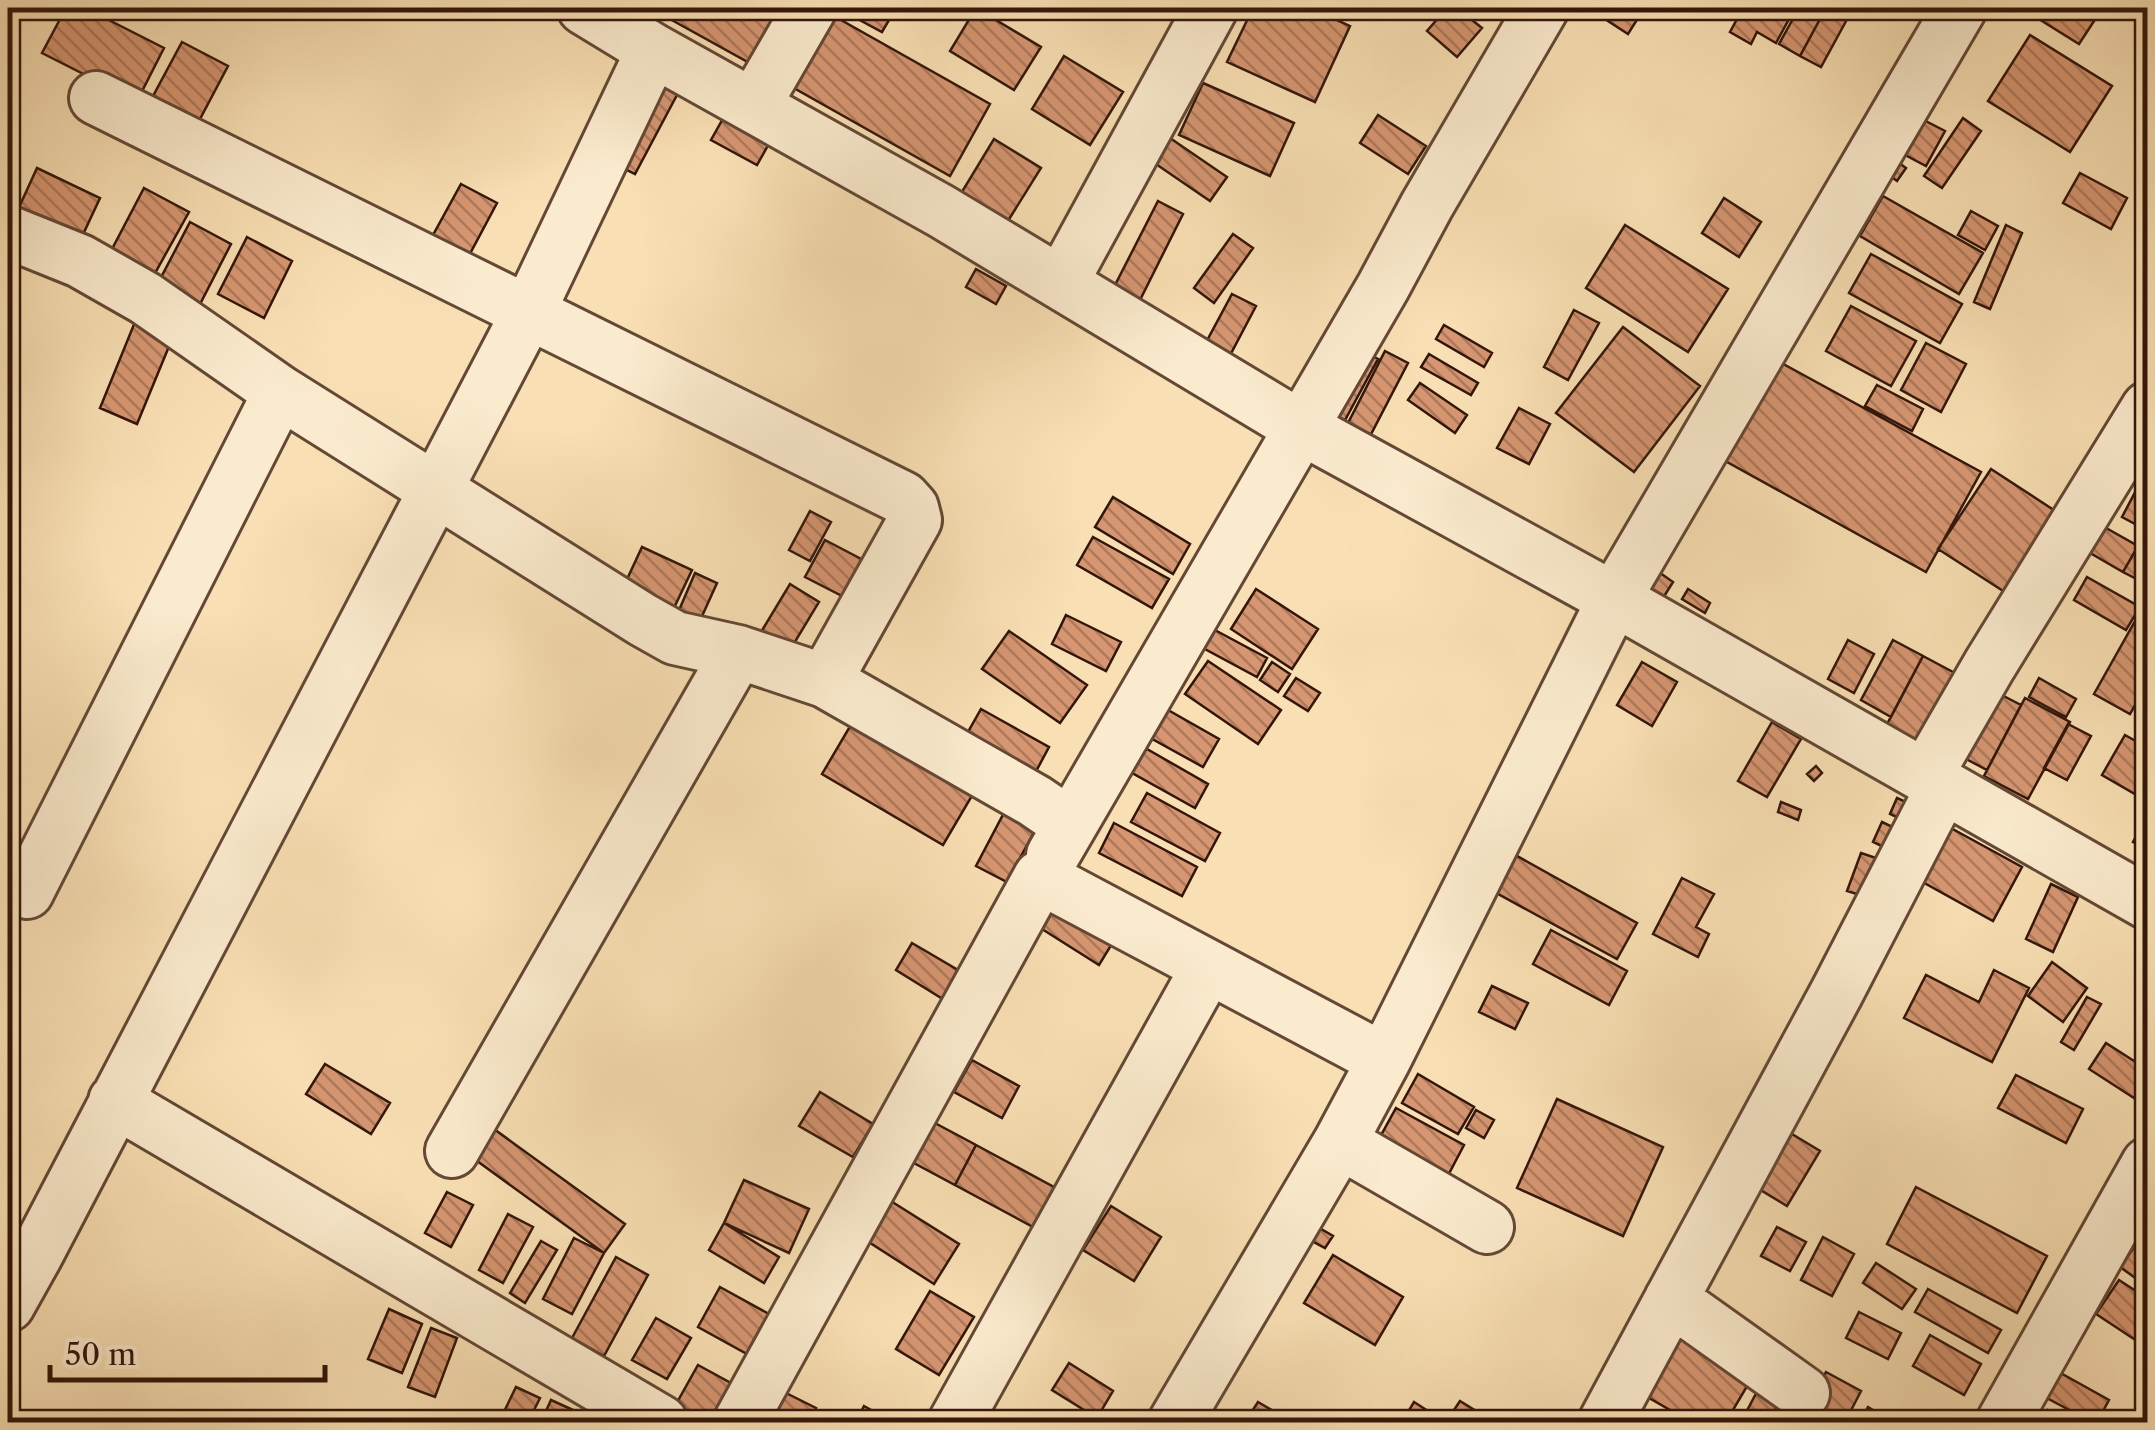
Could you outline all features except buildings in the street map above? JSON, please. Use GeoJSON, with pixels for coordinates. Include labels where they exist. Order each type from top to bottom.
{"type":"FeatureCollection","features":[{"type":"Feature","properties":{"kind":"street"},"geometry":{"type":"LineString","coordinates":[[584,8],[941,211],[1300,427],[1614,599],[2148,902]]}},
{"type":"Feature","properties":{"kind":"street"},"geometry":{"type":"LineString","coordinates":[[754,105],[810,8]]}},
{"type":"Feature","properties":{"kind":"street"},"geometry":{"type":"LineString","coordinates":[[1061,284],[1211,8]]}},
{"type":"Feature","properties":{"kind":"street"},"geometry":{"type":"LineString","coordinates":[[740,1422],[1040,877],[1542,8]]}},
{"type":"Feature","properties":{"kind":"street"},"geometry":{"type":"LineString","coordinates":[[1175,1422],[1384,1060],[1614,599],[1960,8]]}},
{"type":"Feature","properties":{"kind":"street"},"geometry":{"type":"LineString","coordinates":[[8,1305],[22,1248],[115,1101],[528,313],[654,50]]}},
{"type":"Feature","properties":{"kind":"street"},"geometry":{"type":"LineString","coordinates":[[96,98],[903,498],[912,508],[915,520],[825,681]]}},
{"type":"Feature","properties":{"kind":"street"},"geometry":{"type":"LineString","coordinates":[[8,232],[80,261],[145,298],[280,392],[676,638],[738,652],[825,681],[1070,825]]}},
{"type":"Feature","properties":{"kind":"street"},"geometry":{"type":"LineString","coordinates":[[26,892],[280,392]]}},
{"type":"Feature","properties":{"kind":"street"},"geometry":{"type":"LineString","coordinates":[[1605,1422],[1837,992],[1989,666],[2148,408]]}},
{"type":"Feature","properties":{"kind":"street"},"geometry":{"type":"LineString","coordinates":[[452,1151],[738,652]]}},
{"type":"Feature","properties":{"kind":"street"},"geometry":{"type":"LineString","coordinates":[[1040,877],[1384,1060]]}},
{"type":"Feature","properties":{"kind":"street"},"geometry":{"type":"LineString","coordinates":[[954,1422],[1208,967]]}},
{"type":"Feature","properties":{"kind":"street"},"geometry":{"type":"LineString","coordinates":[[115,1101],[661,1422]]}},
{"type":"Feature","properties":{"kind":"street"},"geometry":{"type":"LineString","coordinates":[[1340,1142],[1487,1226]]}},
{"type":"Feature","properties":{"kind":"street"},"geometry":{"type":"LineString","coordinates":[[2002,1422],[2148,1164]]}},
{"type":"Feature","properties":{"kind":"street"},"geometry":{"type":"LineString","coordinates":[[1671,1299],[1803,1393]]}}]}
